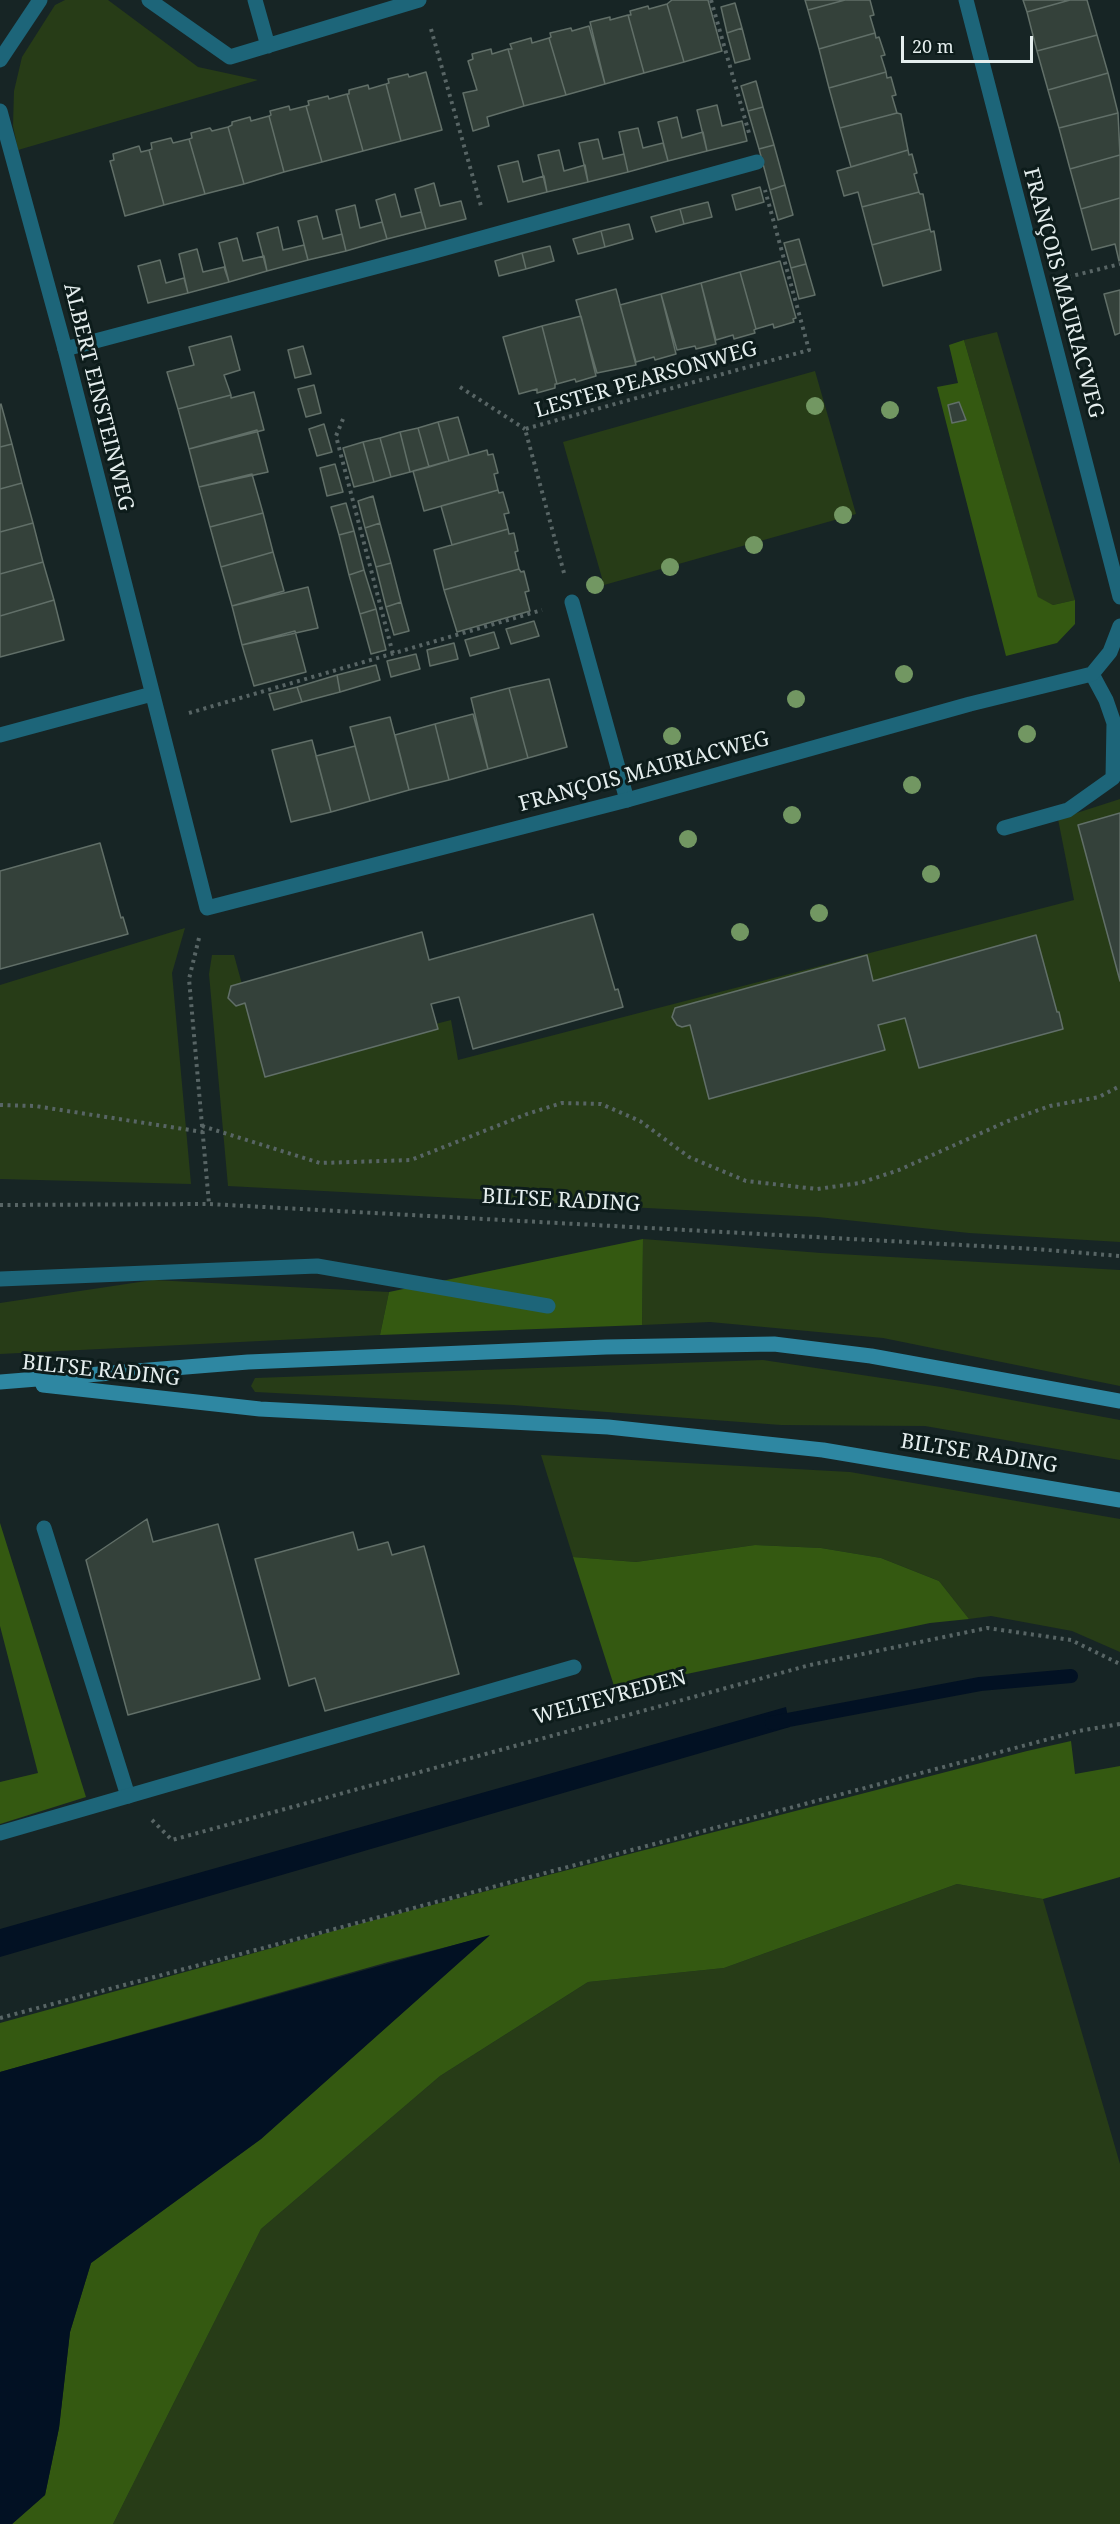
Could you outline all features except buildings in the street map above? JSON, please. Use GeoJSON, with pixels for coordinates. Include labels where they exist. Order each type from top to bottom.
{"type":"FeatureCollection","features":[{"type":"Feature","properties":{"kind":"main road","name":"BILTSE RADING"},"geometry":{"type":"LineString","coordinates":[[3,1382],[271,1361],[594,1348],[774,1344],[870,1356],[1120,1401]]}},
{"type":"Feature","properties":{"kind":"main road","name":"BILTSE RADING"},"geometry":{"type":"LineString","coordinates":[[3,1382],[260,1409],[608,1428],[812,1449],[1120,1500]]}},
{"type":"Feature","properties":{"kind":"street"},"geometry":{"type":"LineString","coordinates":[[0,60],[40,0]]}},
{"type":"Feature","properties":{"kind":"street"},"geometry":{"type":"LineString","coordinates":[[149,0],[230,57],[419,0]]}},
{"type":"Feature","properties":{"kind":"street"},"geometry":{"type":"LineString","coordinates":[[255,0],[268,46]]}},
{"type":"Feature","properties":{"kind":"street","name":"FRANÇOIS MAURIACWEG"},"geometry":{"type":"LineString","coordinates":[[966,0],[1120,597]]}},
{"type":"Feature","properties":{"kind":"street","name":"ALBERT EINSTEINWEG"},"geometry":{"type":"LineString","coordinates":[[0,111],[65,349],[207,908]]}},
{"type":"Feature","properties":{"kind":"street"},"geometry":{"type":"LineString","coordinates":[[65,349],[757,162]]}},
{"type":"Feature","properties":{"kind":"street"},"geometry":{"type":"LineString","coordinates":[[572,602],[627,800]]}},
{"type":"Feature","properties":{"kind":"street"},"geometry":{"type":"LineString","coordinates":[[1004,828],[1068,810],[1113,778],[1114,723],[1106,700],[1092,674],[1110,652],[1120,626]]}},
{"type":"Feature","properties":{"kind":"street","name":"FRANÇOIS MAURIACWEG"},"geometry":{"type":"LineString","coordinates":[[207,908],[627,800],[970,704],[1092,674]]}},
{"type":"Feature","properties":{"kind":"street"},"geometry":{"type":"LineString","coordinates":[[0,735],[152,694]]}},
{"type":"Feature","properties":{"kind":"street"},"geometry":{"type":"LineString","coordinates":[[0,1279],[317,1266],[548,1306]]}},
{"type":"Feature","properties":{"kind":"street"},"geometry":{"type":"LineString","coordinates":[[44,1528],[128,1796]]}},
{"type":"Feature","properties":{"kind":"street","name":"WELTEVREDEN"},"geometry":{"type":"LineString","coordinates":[[0,1833],[573,1667]]}},
{"type":"Feature","properties":{"kind":"path"},"geometry":{"type":"LineString","coordinates":[[429,22],[489,236]]}},
{"type":"Feature","properties":{"kind":"path"},"geometry":{"type":"LineString","coordinates":[[1040,285],[1120,264]]}},
{"type":"Feature","properties":{"kind":"path","name":"LESTER PEARSONWEG"},"geometry":{"type":"LineString","coordinates":[[572,602],[525,429],[809,350]]}},
{"type":"Feature","properties":{"kind":"path"},"geometry":{"type":"LineString","coordinates":[[460,387],[525,429]]}},
{"type":"Feature","properties":{"kind":"path"},"geometry":{"type":"LineString","coordinates":[[343,419],[336,436],[393,654]]}},
{"type":"Feature","properties":{"kind":"path"},"geometry":{"type":"LineString","coordinates":[[160,721],[572,602]]}},
{"type":"Feature","properties":{"kind":"path"},"geometry":{"type":"LineString","coordinates":[[207,908],[189,979],[209,1204]]}},
{"type":"Feature","properties":{"kind":"path"},"geometry":{"type":"LineString","coordinates":[[202,1126],[320,1163],[411,1160],[526,1114],[562,1103],[601,1104],[640,1121],[688,1157],[746,1181],[817,1190],[860,1183],[899,1170],[1008,1121],[1050,1106],[1099,1098],[1120,1086]]}},
{"type":"Feature","properties":{"kind":"path"},"geometry":{"type":"LineString","coordinates":[[0,1105],[35,1106],[203,1132]]}},
{"type":"Feature","properties":{"kind":"path","name":"BILTSE RADING"},"geometry":{"type":"LineString","coordinates":[[0,1205],[209,1204],[1035,1249],[1120,1256]]}},
{"type":"Feature","properties":{"kind":"path","name":"WELTEVREDEN"},"geometry":{"type":"LineString","coordinates":[[128,1796],[172,1840],[810,1665],[987,1628],[1071,1640],[1120,1664]]}},
{"type":"Feature","properties":{"kind":"path"},"geometry":{"type":"LineString","coordinates":[[0,2018],[1067,1734],[1120,1724]]}},
{"type":"Feature","properties":{"kind":"green space"},"geometry":{"type":"Polygon","coordinates":[[[65,0],[108,0],[198,67],[258,80],[18,150],[13,126],[14,91],[22,57],[55,5],[65,0]]]}},
{"type":"Feature","properties":{"kind":"green space"},"geometry":{"type":"Polygon","coordinates":[[[997,332],[1075,600],[1053,605],[1038,598],[964,340],[997,332]]]}},
{"type":"Feature","properties":{"kind":"green space"},"geometry":{"type":"Polygon","coordinates":[[[964,340],[1038,597],[1053,605],[1075,600],[1075,624],[1057,643],[1006,656],[937,387],[958,383],[949,345],[964,340]]]}},
{"type":"Feature","properties":{"kind":"green space"},"geometry":{"type":"Polygon","coordinates":[[[815,371],[856,514],[604,585],[563,442],[815,371]]]}},
{"type":"Feature","properties":{"kind":"green space"},"geometry":{"type":"Polygon","coordinates":[[[1120,799],[1120,1242],[969,1233],[818,1217],[228,1186],[209,974],[212,955],[234,955],[265,1068],[451,1020],[458,1060],[1074,900],[1058,819],[1120,799]]]}},
{"type":"Feature","properties":{"kind":"green space"},"geometry":{"type":"Polygon","coordinates":[[[185,928],[172,973],[191,1184],[0,1179],[0,985],[185,928]]]}},
{"type":"Feature","properties":{"kind":"green space"},"geometry":{"type":"Polygon","coordinates":[[[643,1239],[821,1253],[1120,1270],[1120,1386],[883,1338],[710,1322],[642,1325],[643,1239]]]}},
{"type":"Feature","properties":{"kind":"green space"},"geometry":{"type":"Polygon","coordinates":[[[643,1239],[642,1325],[380,1335],[389,1292],[643,1239]]]}},
{"type":"Feature","properties":{"kind":"green space"},"geometry":{"type":"Polygon","coordinates":[[[153,1280],[389,1292],[380,1335],[0,1354],[0,1303],[153,1280]]]}},
{"type":"Feature","properties":{"kind":"green space"},"geometry":{"type":"Polygon","coordinates":[[[763,1360],[941,1387],[1120,1420],[1120,1460],[925,1426],[781,1425],[513,1405],[255,1392],[251,1386],[255,1378],[763,1360]]]}},
{"type":"Feature","properties":{"kind":"green space"},"geometry":{"type":"Polygon","coordinates":[[[541,1455],[850,1472],[1120,1519],[1120,1652],[1072,1631],[991,1616],[969,1619],[939,1581],[881,1558],[821,1548],[755,1545],[636,1562],[573,1557],[541,1455]]]}},
{"type":"Feature","properties":{"kind":"green space"},"geometry":{"type":"Polygon","coordinates":[[[0,1523],[86,1797],[0,1824],[0,1782],[38,1773],[0,1626],[0,1523]]]}},
{"type":"Feature","properties":{"kind":"green space"},"geometry":{"type":"Polygon","coordinates":[[[755,1545],[821,1548],[881,1558],[939,1581],[969,1619],[930,1623],[615,1689],[573,1557],[636,1562],[755,1545]]]}},
{"type":"Feature","properties":{"kind":"green space"},"geometry":{"type":"Polygon","coordinates":[[[1071,1741],[1075,1774],[1120,1766],[1120,1877],[1043,1899],[957,1884],[724,1968],[588,1982],[440,2076],[261,2229],[113,2524],[12,2524],[45,2495],[59,2428],[70,2332],[91,2263],[261,2139],[489,1936],[388,1962],[0,2072],[0,2023],[359,1924],[1071,1741]]]}},
{"type":"Feature","properties":{"kind":"green space"},"geometry":{"type":"Polygon","coordinates":[[[957,1884],[1043,1899],[1120,2164],[1120,2524],[113,2524],[261,2229],[440,2076],[588,1982],[724,1968],[957,1884]]]}},
{"type":"Feature","properties":{"kind":"water"},"geometry":{"type":"Polygon","coordinates":[[[786,1707],[790,1727],[0,1957],[0,1929],[786,1707]]]}},
{"type":"Feature","properties":{"kind":"water"},"geometry":{"type":"Polygon","coordinates":[[[490,1935],[261,2139],[91,2263],[70,2332],[59,2428],[45,2495],[12,2524],[0,2524],[0,2072],[490,1935]]]}},
{"type":"Feature","properties":{"kind":"waterway"},"geometry":{"type":"LineString","coordinates":[[772,1723],[980,1684],[1071,1676]]}}]}
